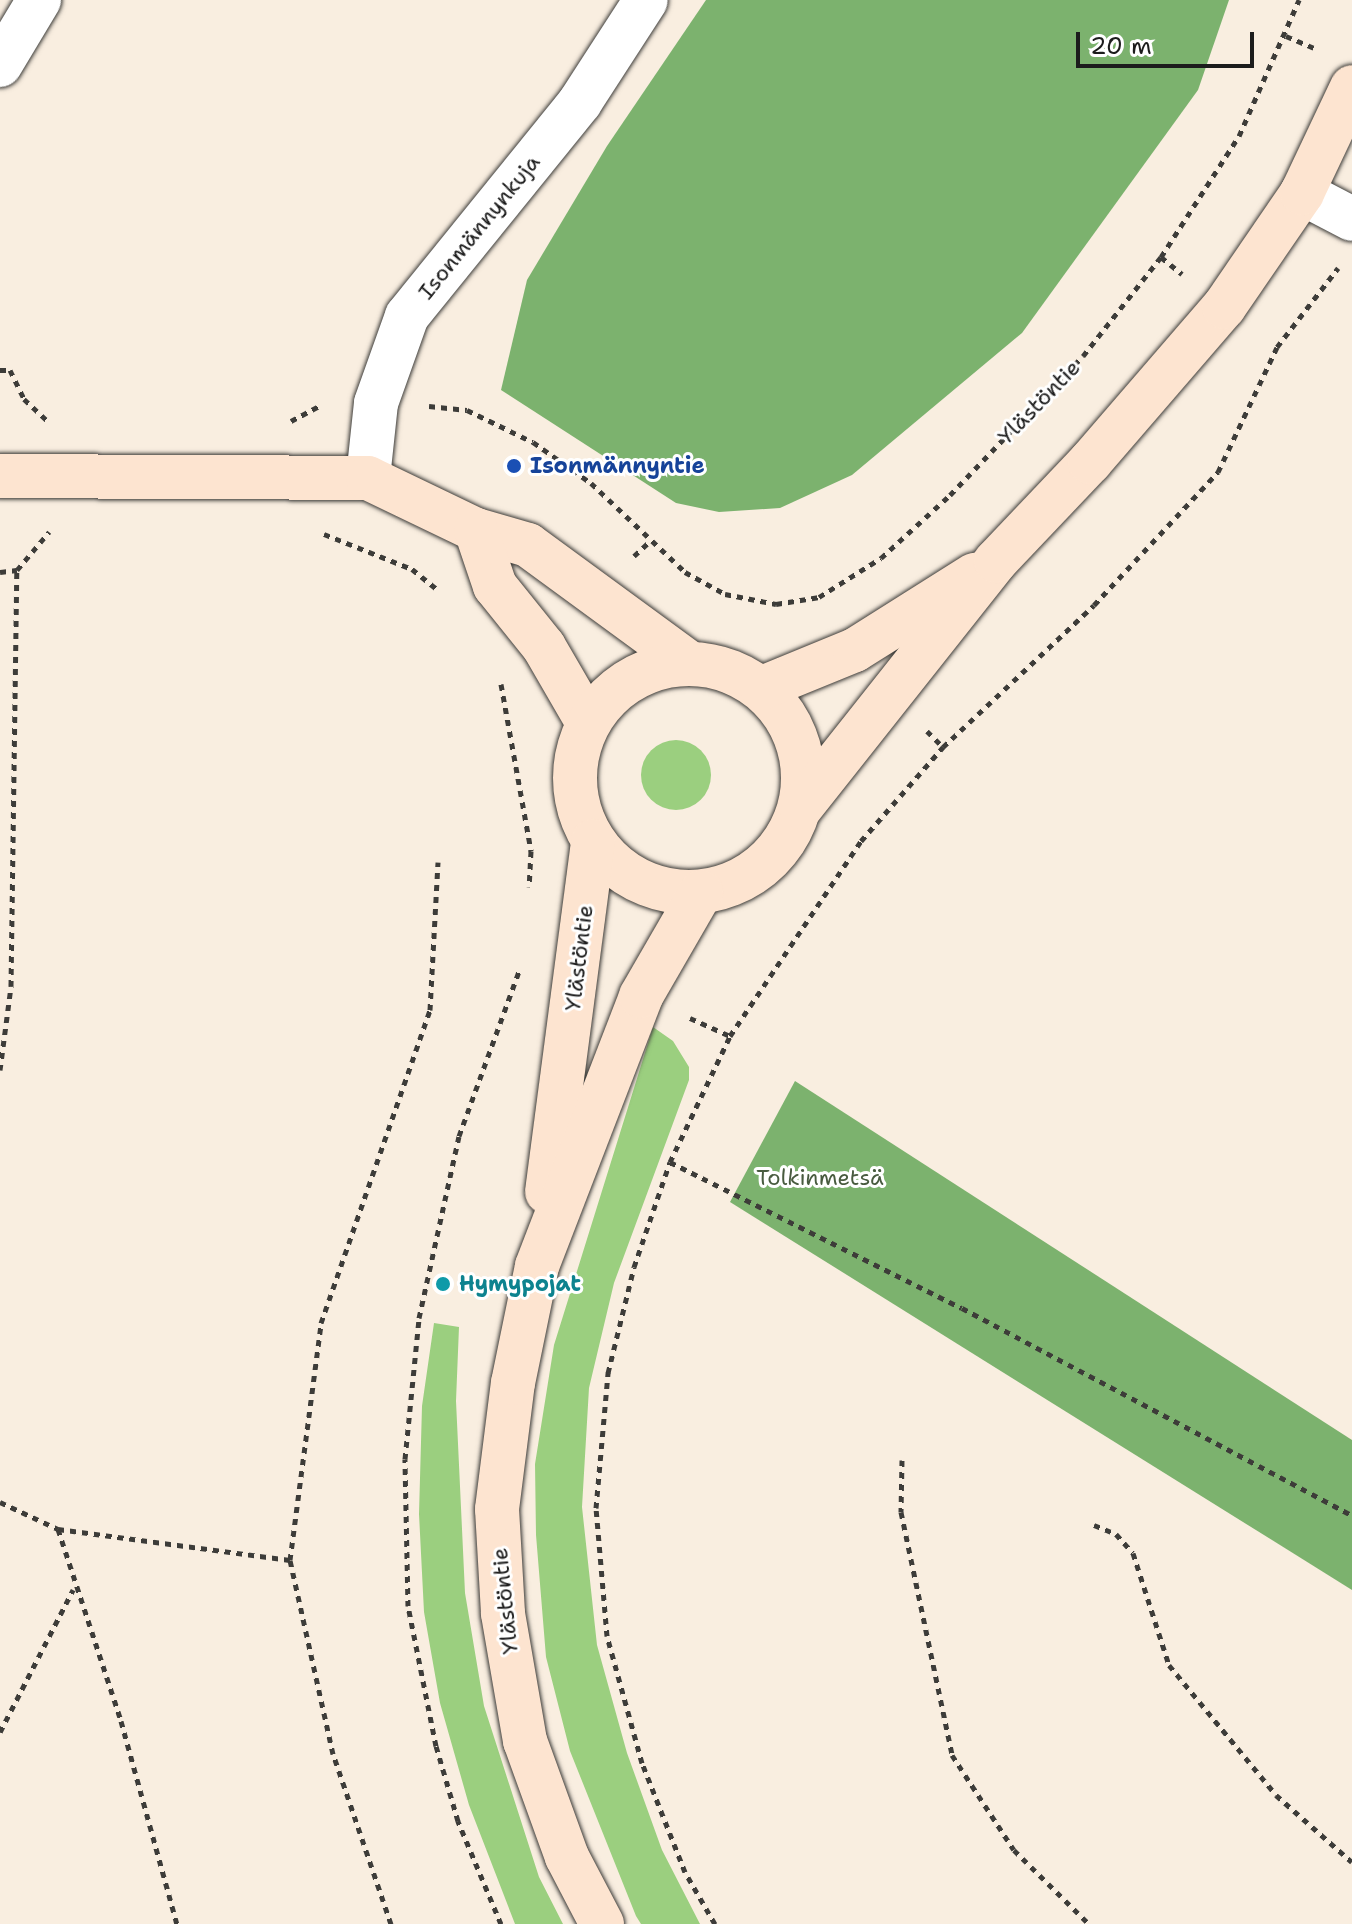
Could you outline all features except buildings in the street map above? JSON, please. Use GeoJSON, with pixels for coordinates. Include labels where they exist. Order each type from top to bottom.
{"type":"FeatureCollection","features":[{"type":"Feature","properties":{"kind":"main road"},"geometry":{"type":"LineString","coordinates":[[801,807],[804,773],[797,737],[782,709],[762,688],[719,667],[688,662],[644,672],[626,682],[588,723],[574,777],[593,841],[617,867],[644,883],[701,892],[739,882],[769,861],[789,835],[801,807],[996,561],[1090,462],[1224,307],[1302,193],[1352,87]]}},
{"type":"Feature","properties":{"kind":"main road"},"geometry":{"type":"LineString","coordinates":[[0,476],[368,478],[476,530],[528,545],[688,662]]}},
{"type":"Feature","properties":{"kind":"main road"},"geometry":{"type":"LineString","coordinates":[[476,530],[495,586],[544,647],[588,723]]}},
{"type":"Feature","properties":{"kind":"main road"},"geometry":{"type":"LineString","coordinates":[[762,688],[855,650],[996,561]]}},
{"type":"Feature","properties":{"kind":"main road","name":"Ylästöntie"},"geometry":{"type":"LineString","coordinates":[[593,841],[537,1266],[513,1383],[497,1509],[503,1613],[525,1741],[567,1857],[602,1924]]}},
{"type":"Feature","properties":{"kind":"main road","name":"Ylästöntie"},"geometry":{"type":"LineString","coordinates":[[537,1266],[641,996],[701,892]]}},
{"type":"Feature","properties":{"kind":"street"},"geometry":{"type":"LineString","coordinates":[[0,65],[39,0]]}},
{"type":"Feature","properties":{"kind":"street","name":"Isonmännynkuja"},"geometry":{"type":"LineString","coordinates":[[368,478],[376,403],[407,316],[580,102],[646,0]]}},
{"type":"Feature","properties":{"kind":"street"},"geometry":{"type":"LineString","coordinates":[[1302,193],[1352,219]]}},
{"type":"Feature","properties":{"kind":"path","name":"Ylästöntie"},"geometry":{"type":"LineString","coordinates":[[279,422],[294,421],[327,400],[467,410],[496,422],[591,483],[685,572],[725,594],[776,604],[819,597],[881,558],[950,495],[1083,356],[1161,257],[1239,136],[1299,0]]}},
{"type":"Feature","properties":{"kind":"path"},"geometry":{"type":"LineString","coordinates":[[715,1924],[685,1872],[642,1763],[607,1636],[596,1508],[608,1373],[634,1267],[670,1162],[730,1036],[861,841],[943,747],[1094,605],[1218,472],[1277,347],[1328,286],[1340,264]]}},
{"type":"Feature","properties":{"kind":"path"},"geometry":{"type":"LineString","coordinates":[[0,370],[10,370],[24,399],[55,427]]}},
{"type":"Feature","properties":{"kind":"path"},"geometry":{"type":"LineString","coordinates":[[0,1070],[11,986],[17,570],[45,534],[58,529]]}},
{"type":"Feature","properties":{"kind":"path"},"geometry":{"type":"LineString","coordinates":[[318,532],[412,569],[446,597]]}},
{"type":"Feature","properties":{"kind":"path"},"geometry":{"type":"LineString","coordinates":[[0,572],[17,570]]}},
{"type":"Feature","properties":{"kind":"path"},"geometry":{"type":"LineString","coordinates":[[498,671],[531,851],[529,892]]}},
{"type":"Feature","properties":{"kind":"path"},"geometry":{"type":"LineString","coordinates":[[391,1924],[333,1754],[290,1560],[321,1323],[430,1010],[438,862]]}},
{"type":"Feature","properties":{"kind":"path"},"geometry":{"type":"LineString","coordinates":[[501,1924],[458,1821],[436,1746],[408,1606],[405,1459],[419,1318],[459,1136],[522,963]]}},
{"type":"Feature","properties":{"kind":"path"},"geometry":{"type":"LineString","coordinates":[[670,1162],[962,1308],[1352,1515]]}},
{"type":"Feature","properties":{"kind":"path"},"geometry":{"type":"LineString","coordinates":[[902,1460],[901,1512],[952,1755],[1014,1850],[1089,1924]]}},
{"type":"Feature","properties":{"kind":"path"},"geometry":{"type":"LineString","coordinates":[[0,1502],[58,1529],[290,1560]]}},
{"type":"Feature","properties":{"kind":"path"},"geometry":{"type":"LineString","coordinates":[[1094,1525],[1116,1534],[1133,1553],[1169,1665],[1276,1795],[1352,1862]]}},
{"type":"Feature","properties":{"kind":"path"},"geometry":{"type":"LineString","coordinates":[[58,1529],[74,1589],[121,1721],[177,1924]]}},
{"type":"Feature","properties":{"kind":"path"},"geometry":{"type":"LineString","coordinates":[[0,1732],[74,1589]]}},
{"type":"Feature","properties":{"kind":"green space"},"geometry":{"type":"Polygon","coordinates":[[[706,0],[1229,0],[1198,90],[1022,333],[852,475],[780,508],[719,512],[676,503],[501,390],[527,280],[607,146],[706,0]]]}},
{"type":"Feature","properties":{"kind":"green space"},"geometry":{"type":"Polygon","coordinates":[[[669,740],[683,740],[705,755],[711,775],[709,788],[701,800],[683,810],[669,810],[647,795],[641,782],[641,768],[656,746],[669,740]]]}},
{"type":"Feature","properties":{"kind":"green space"},"geometry":{"type":"Polygon","coordinates":[[[653,1027],[673,1041],[689,1067],[689,1080],[614,1283],[589,1388],[582,1507],[597,1645],[627,1753],[662,1850],[700,1924],[641,1924],[636,1916],[570,1751],[546,1657],[536,1535],[535,1464],[554,1345],[653,1027]]]}},
{"type":"Feature","properties":{"kind":"green space","name":"Tolkinmetsä"},"geometry":{"type":"Polygon","coordinates":[[[795,1081],[1352,1440],[1352,1590],[730,1202],[795,1081]]]}},
{"type":"Feature","properties":{"kind":"green space"},"geometry":{"type":"Polygon","coordinates":[[[434,1323],[459,1327],[456,1401],[465,1593],[484,1706],[539,1877],[563,1924],[515,1924],[469,1805],[440,1703],[424,1612],[419,1514],[422,1406],[434,1323]]]}},
{"type":"Feature","properties":{"kind":"place","name":"Isonmännyntie"},"geometry":{"type":"Point","coordinates":[514,466]}},
{"type":"Feature","properties":{"kind":"place","name":"Hymypojat"},"geometry":{"type":"Point","coordinates":[443,1284]}}]}
